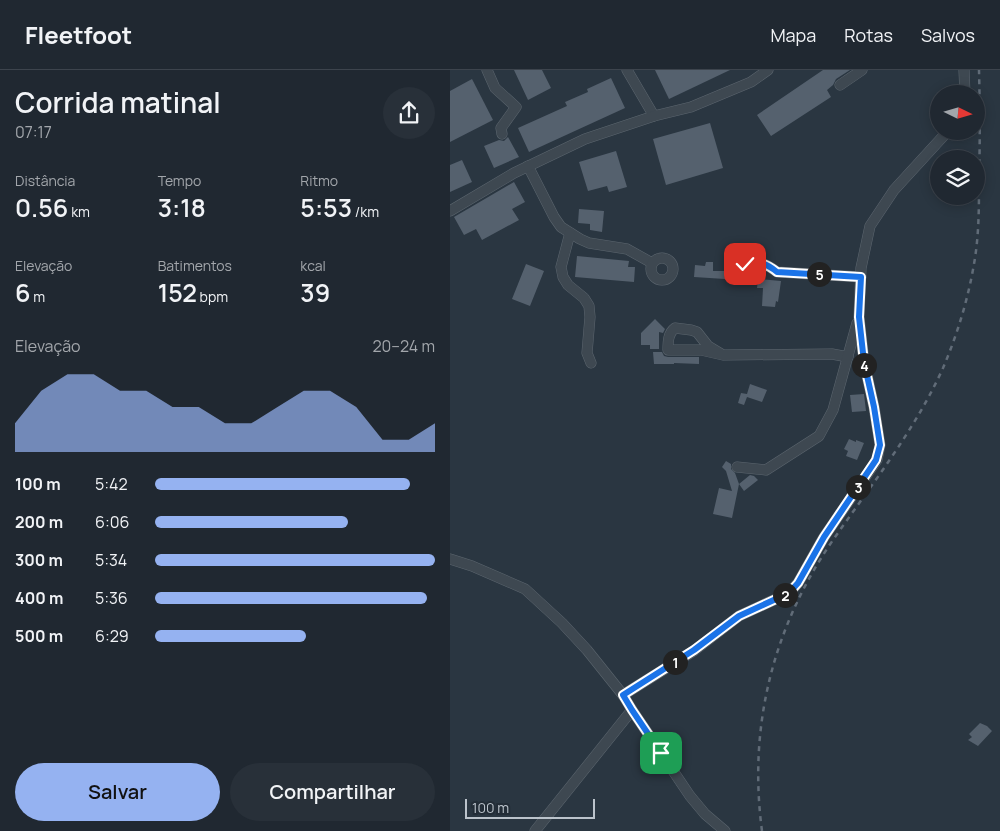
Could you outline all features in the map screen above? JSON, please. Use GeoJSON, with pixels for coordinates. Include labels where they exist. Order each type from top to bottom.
{"type":"FeatureCollection","features":[{"type":"Feature","properties":{"kind":"street"},"geometry":{"type":"LineString","coordinates":[[487,70],[496,88],[516,107],[501,128],[502,134]]}},
{"type":"Feature","properties":{"kind":"street"},"geometry":{"type":"LineString","coordinates":[[627,70],[654,116]]}},
{"type":"Feature","properties":{"kind":"street"},"geometry":{"type":"LineString","coordinates":[[450,211],[514,173],[584,139],[654,116],[691,107],[751,82],[768,70]]}},
{"type":"Feature","properties":{"kind":"street"},"geometry":{"type":"LineString","coordinates":[[840,85],[862,70]]}},
{"type":"Feature","properties":{"kind":"street"},"geometry":{"type":"LineString","coordinates":[[964,70],[965,85]]}},
{"type":"Feature","properties":{"kind":"street"},"geometry":{"type":"LineString","coordinates":[[623,695],[694,650],[739,616],[789,593],[798,583],[824,537],[876,460],[880,445],[864,362],[859,317],[861,268],[870,226],[894,190],[940,140]]}},
{"type":"Feature","properties":{"kind":"street"},"geometry":{"type":"LineString","coordinates":[[528,166],[554,217],[561,226],[570,233],[589,242],[627,249],[652,263]]}},
{"type":"Feature","properties":{"kind":"street"},"geometry":{"type":"LineString","coordinates":[[570,233],[561,267],[563,277],[568,285],[584,298],[589,306],[590,316],[586,353],[591,363]]}},
{"type":"Feature","properties":{"kind":"street"},"geometry":{"type":"LineString","coordinates":[[732,276],[738,268],[745,264],[759,262],[777,272],[861,277]]}},
{"type":"Feature","properties":{"kind":"street"},"geometry":{"type":"LineString","coordinates":[[736,467],[766,470],[819,436],[833,410],[859,317]]}},
{"type":"Feature","properties":{"kind":"street"},"geometry":{"type":"LineString","coordinates":[[723,355],[708,346],[697,332],[675,328],[671,331],[668,340],[668,350],[701,350],[723,355],[832,354],[848,357]]}},
{"type":"Feature","properties":{"kind":"street"},"geometry":{"type":"LineString","coordinates":[[450,559],[472,566],[525,589],[562,623],[587,650],[623,695],[704,814],[725,831]]}},
{"type":"Feature","properties":{"kind":"street"},"geometry":{"type":"LineString","coordinates":[[535,831],[632,710]]}},
{"type":"Feature","properties":{"kind":"building"},"geometry":{"type":"Polygon","coordinates":[[[514,70],[542,70],[551,88],[528,100],[514,70]]]}},
{"type":"Feature","properties":{"kind":"building"},"geometry":{"type":"Polygon","coordinates":[[[655,70],[730,70],[669,99],[655,70]]]}},
{"type":"Feature","properties":{"kind":"building"},"geometry":{"type":"Polygon","coordinates":[[[823,70],[850,70],[836,79],[827,90],[831,97],[771,136],[757,115],[823,70]]]}},
{"type":"Feature","properties":{"kind":"building"},"geometry":{"type":"Polygon","coordinates":[[[611,78],[625,108],[529,152],[518,128],[567,106],[565,102],[588,92],[587,89],[611,78]]]}},
{"type":"Feature","properties":{"kind":"building"},"geometry":{"type":"Polygon","coordinates":[[[472,79],[493,120],[450,142],[450,91],[472,79]]]}},
{"type":"Feature","properties":{"kind":"building"},"geometry":{"type":"Polygon","coordinates":[[[710,123],[723,168],[666,185],[653,139],[710,123]]]}},
{"type":"Feature","properties":{"kind":"building"},"geometry":{"type":"Polygon","coordinates":[[[508,137],[519,157],[494,168],[484,146],[499,140],[504,141],[508,137]]]}},
{"type":"Feature","properties":{"kind":"building"},"geometry":{"type":"Polygon","coordinates":[[[616,151],[627,187],[609,192],[607,186],[588,191],[579,162],[616,151]]]}},
{"type":"Feature","properties":{"kind":"building"},"geometry":{"type":"Polygon","coordinates":[[[462,160],[472,182],[450,192],[450,165],[462,160]]]}},
{"type":"Feature","properties":{"kind":"building"},"geometry":{"type":"Polygon","coordinates":[[[514,182],[525,202],[512,209],[519,220],[482,240],[476,229],[464,235],[454,217],[514,182]]]}},
{"type":"Feature","properties":{"kind":"building"},"geometry":{"type":"Polygon","coordinates":[[[579,209],[604,211],[602,232],[590,230],[590,224],[578,223],[579,209]]]}},
{"type":"Feature","properties":{"kind":"building"},"geometry":{"type":"Polygon","coordinates":[[[577,256],[629,261],[628,267],[635,267],[634,282],[575,277],[577,256]]]}},
{"type":"Feature","properties":{"kind":"building"},"geometry":{"type":"Polygon","coordinates":[[[706,262],[713,262],[713,271],[726,271],[725,279],[694,277],[695,265],[705,266],[706,262]]]}},
{"type":"Feature","properties":{"kind":"building"},"geometry":{"type":"Polygon","coordinates":[[[526,264],[544,271],[530,306],[512,299],[526,264]]]}},
{"type":"Feature","properties":{"kind":"building"},"geometry":{"type":"Polygon","coordinates":[[[758,279],[781,281],[778,302],[776,301],[775,307],[762,306],[763,288],[757,288],[758,279]]]}},
{"type":"Feature","properties":{"kind":"building"},"geometry":{"type":"Polygon","coordinates":[[[655,319],[665,329],[663,333],[659,332],[659,349],[650,349],[650,345],[641,345],[641,333],[655,319]]]}},
{"type":"Feature","properties":{"kind":"building"},"geometry":{"type":"Polygon","coordinates":[[[653,352],[662,352],[664,356],[668,357],[699,357],[699,364],[654,364],[653,352]]]}},
{"type":"Feature","properties":{"kind":"building"},"geometry":{"type":"Polygon","coordinates":[[[750,384],[767,390],[762,402],[747,397],[744,405],[738,403],[741,393],[747,394],[750,384]]]}},
{"type":"Feature","properties":{"kind":"building"},"geometry":{"type":"Polygon","coordinates":[[[864,394],[866,411],[852,412],[850,395],[864,394]]]}},
{"type":"Feature","properties":{"kind":"building"},"geometry":{"type":"Polygon","coordinates":[[[849,439],[864,443],[857,460],[846,456],[848,451],[844,449],[849,439]]]}},
{"type":"Feature","properties":{"kind":"building"},"geometry":{"type":"Polygon","coordinates":[[[726,461],[731,464],[731,469],[735,473],[739,484],[732,518],[713,514],[719,488],[732,491],[726,471],[722,467],[726,461]]]}},
{"type":"Feature","properties":{"kind":"building"},"geometry":{"type":"Polygon","coordinates":[[[750,475],[758,480],[744,491],[739,484],[750,475]]]}},
{"type":"Feature","properties":{"kind":"building"},"geometry":{"type":"Polygon","coordinates":[[[980,723],[992,731],[978,746],[968,740],[972,737],[969,734],[980,723]]]}},
{"type":"Feature","properties":{"kind":"railway"},"geometry":{"type":"LineString","coordinates":[[762,831],[759,792],[759,753],[762,716],[780,643],[812,573],[906,435],[932,391],[958,328],[970,286],[976,248],[979,209],[979,70]]}},
{"type":"Feature","properties":{"kind":"route"},"geometry":{"type":"LineString","coordinates":[[661,753],[623,695],[694,650],[739,616],[789,593],[798,583],[824,537],[876,460],[880,445],[864,362],[859,317],[861,277],[777,272],[759,262],[745,264]]}}]}
